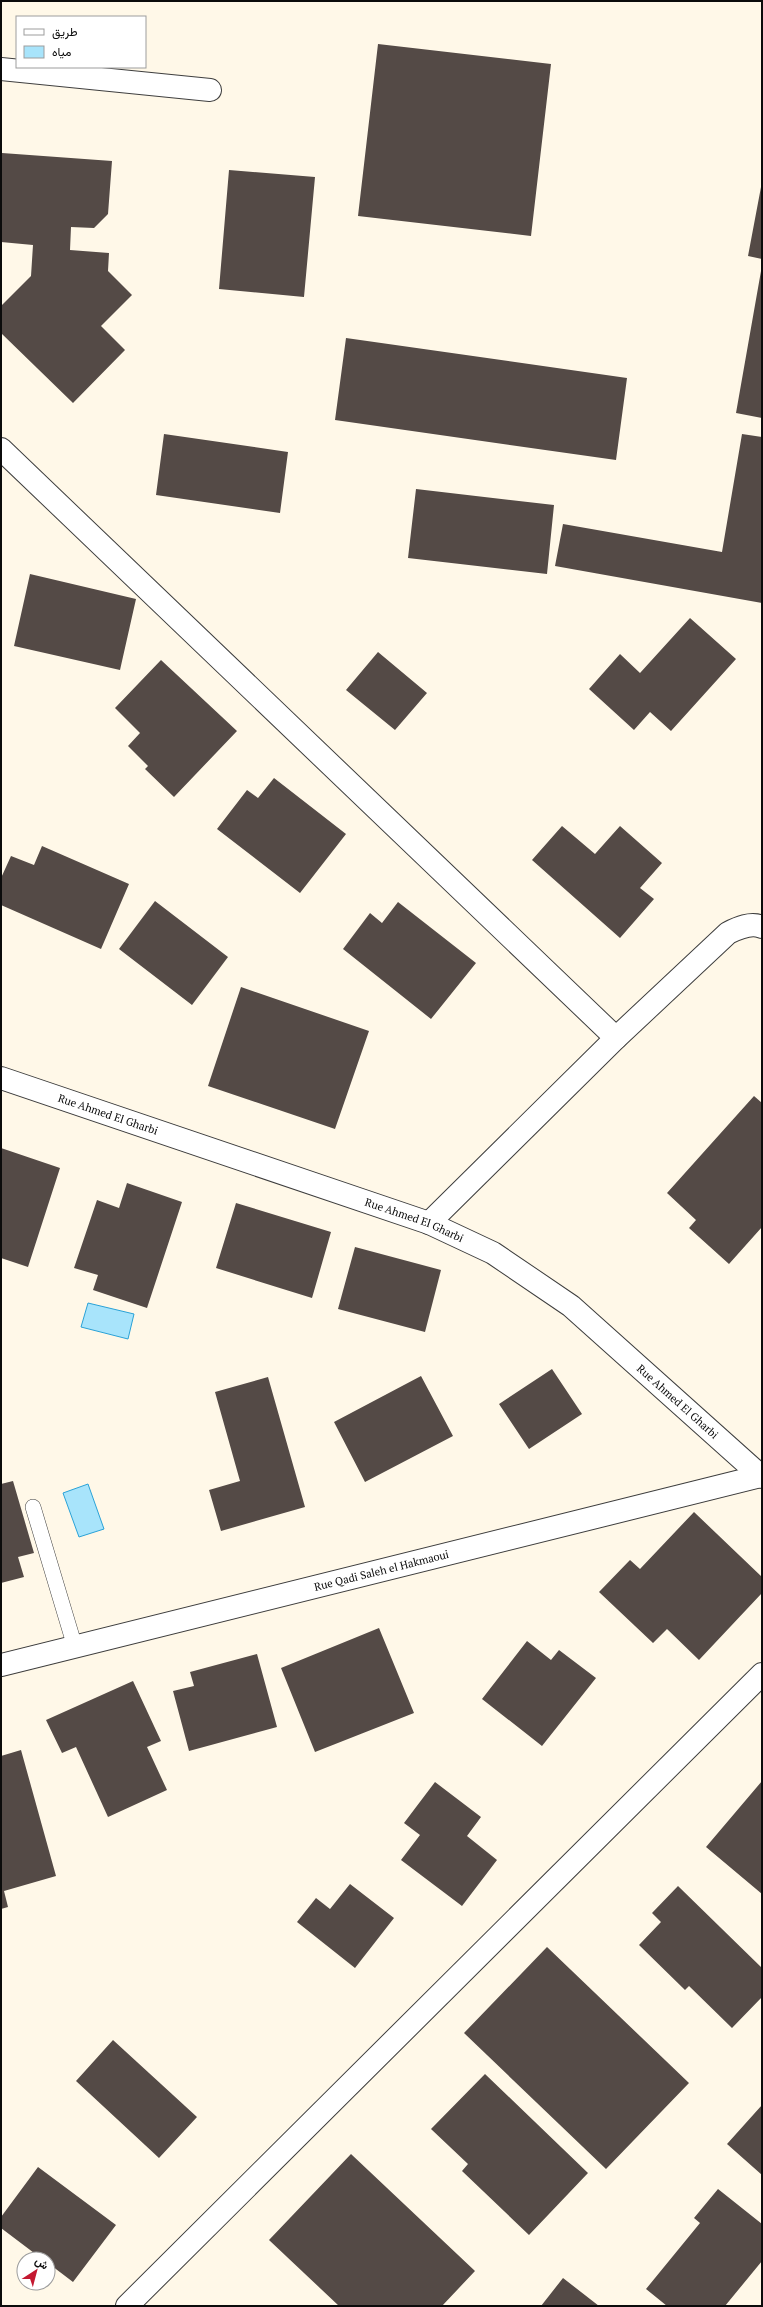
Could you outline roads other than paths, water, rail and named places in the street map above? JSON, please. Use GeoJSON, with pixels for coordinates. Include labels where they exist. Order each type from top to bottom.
{"type":"FeatureCollection","features":[{"type":"Feature","properties":{"kind":"street"},"geometry":{"type":"LineString","coordinates":[[1,69],[210,90]]}},
{"type":"Feature","properties":{"kind":"street"},"geometry":{"type":"LineString","coordinates":[[1,449],[616,1038]]}},
{"type":"Feature","properties":{"kind":"street"},"geometry":{"type":"LineString","coordinates":[[429,1223],[616,1038],[728,933],[741,927],[758,925],[762,927]]}},
{"type":"Feature","properties":{"kind":"street","name":"Rue Ahmed El Gharbi"},"geometry":{"type":"LineString","coordinates":[[1,1078],[429,1223],[494,1253],[571,1306],[762,1477]]}},
{"type":"Feature","properties":{"kind":"street","name":"Rue Qadi Saleh el Hakmaoui"},"geometry":{"type":"LineString","coordinates":[[1,1666],[762,1477]]}},
{"type":"Feature","properties":{"kind":"street"},"geometry":{"type":"LineString","coordinates":[[127,2306],[762,1674]]}},
{"type":"Feature","properties":{"kind":"lane"},"geometry":{"type":"LineString","coordinates":[[33,1507],[75,1647]]}},
{"type":"Feature","properties":{"kind":"water"},"geometry":{"type":"Polygon","coordinates":[[[88,1303],[134,1314],[128,1339],[81,1327],[88,1303]]]}},
{"type":"Feature","properties":{"kind":"water"},"geometry":{"type":"Polygon","coordinates":[[[88,1484],[104,1529],[79,1537],[63,1493],[88,1484]]]}}]}
